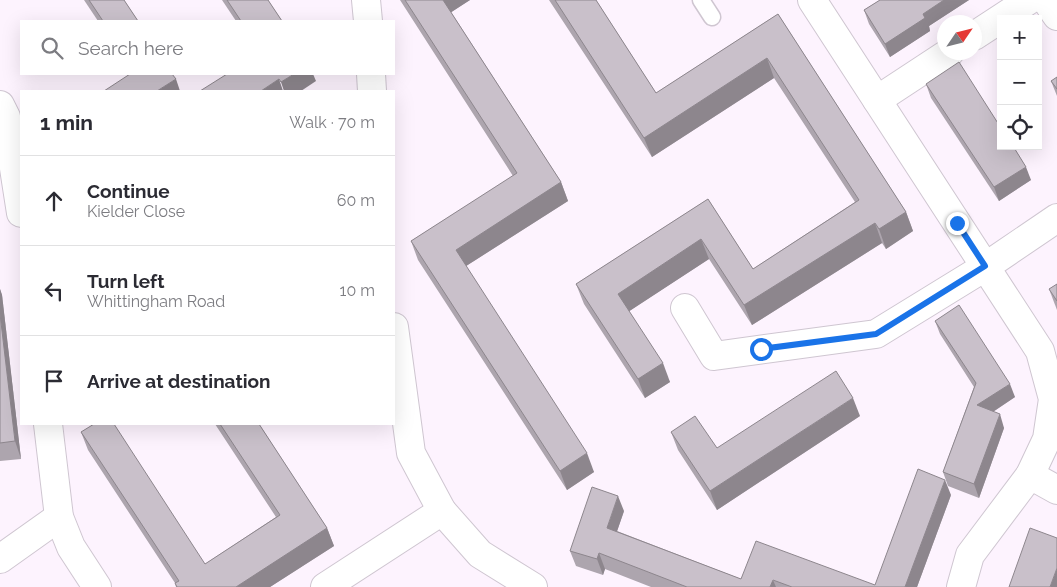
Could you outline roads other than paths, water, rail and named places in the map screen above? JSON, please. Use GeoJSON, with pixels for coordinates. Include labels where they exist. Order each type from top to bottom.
{"type":"FeatureCollection","features":[{"type":"Feature","properties":{"kind":"street"},"geometry":{"type":"LineString","coordinates":[[366,0],[368,20]]}},
{"type":"Feature","properties":{"kind":"street"},"geometry":{"type":"LineString","coordinates":[[812,0],[1040,351],[1053,399],[1047,439],[1030,475],[970,555],[961,587]]}},
{"type":"Feature","properties":{"kind":"street"},"geometry":{"type":"LineString","coordinates":[[982,31],[1029,0]]}},
{"type":"Feature","properties":{"kind":"street"},"geometry":{"type":"LineString","coordinates":[[1046,0],[1057,16]]}},
{"type":"Feature","properties":{"kind":"street"},"geometry":{"type":"LineString","coordinates":[[877,100],[938,60]]}},
{"type":"Feature","properties":{"kind":"street"},"geometry":{"type":"LineString","coordinates":[[371,75],[372,90]]}},
{"type":"Feature","properties":{"kind":"street"},"geometry":{"type":"LineString","coordinates":[[0,105],[6,117],[20,207]]}},
{"type":"Feature","properties":{"kind":"street"},"geometry":{"type":"LineString","coordinates":[[685,308],[714,356],[876,334],[985,266],[1057,218]]}},
{"type":"Feature","properties":{"kind":"street"},"geometry":{"type":"LineString","coordinates":[[395,334],[411,453],[442,511],[480,554],[533,587]]}},
{"type":"Feature","properties":{"kind":"street"},"geometry":{"type":"LineString","coordinates":[[48,425],[59,518],[71,547],[97,587]]}},
{"type":"Feature","properties":{"kind":"street"},"geometry":{"type":"LineString","coordinates":[[1030,475],[1057,490]]}},
{"type":"Feature","properties":{"kind":"street"},"geometry":{"type":"LineString","coordinates":[[325,587],[442,511]]}},
{"type":"Feature","properties":{"kind":"street"},"geometry":{"type":"LineString","coordinates":[[0,559],[59,518]]}},
{"type":"Feature","properties":{"kind":"lane"},"geometry":{"type":"LineString","coordinates":[[702,0],[712,17]]}}]}
